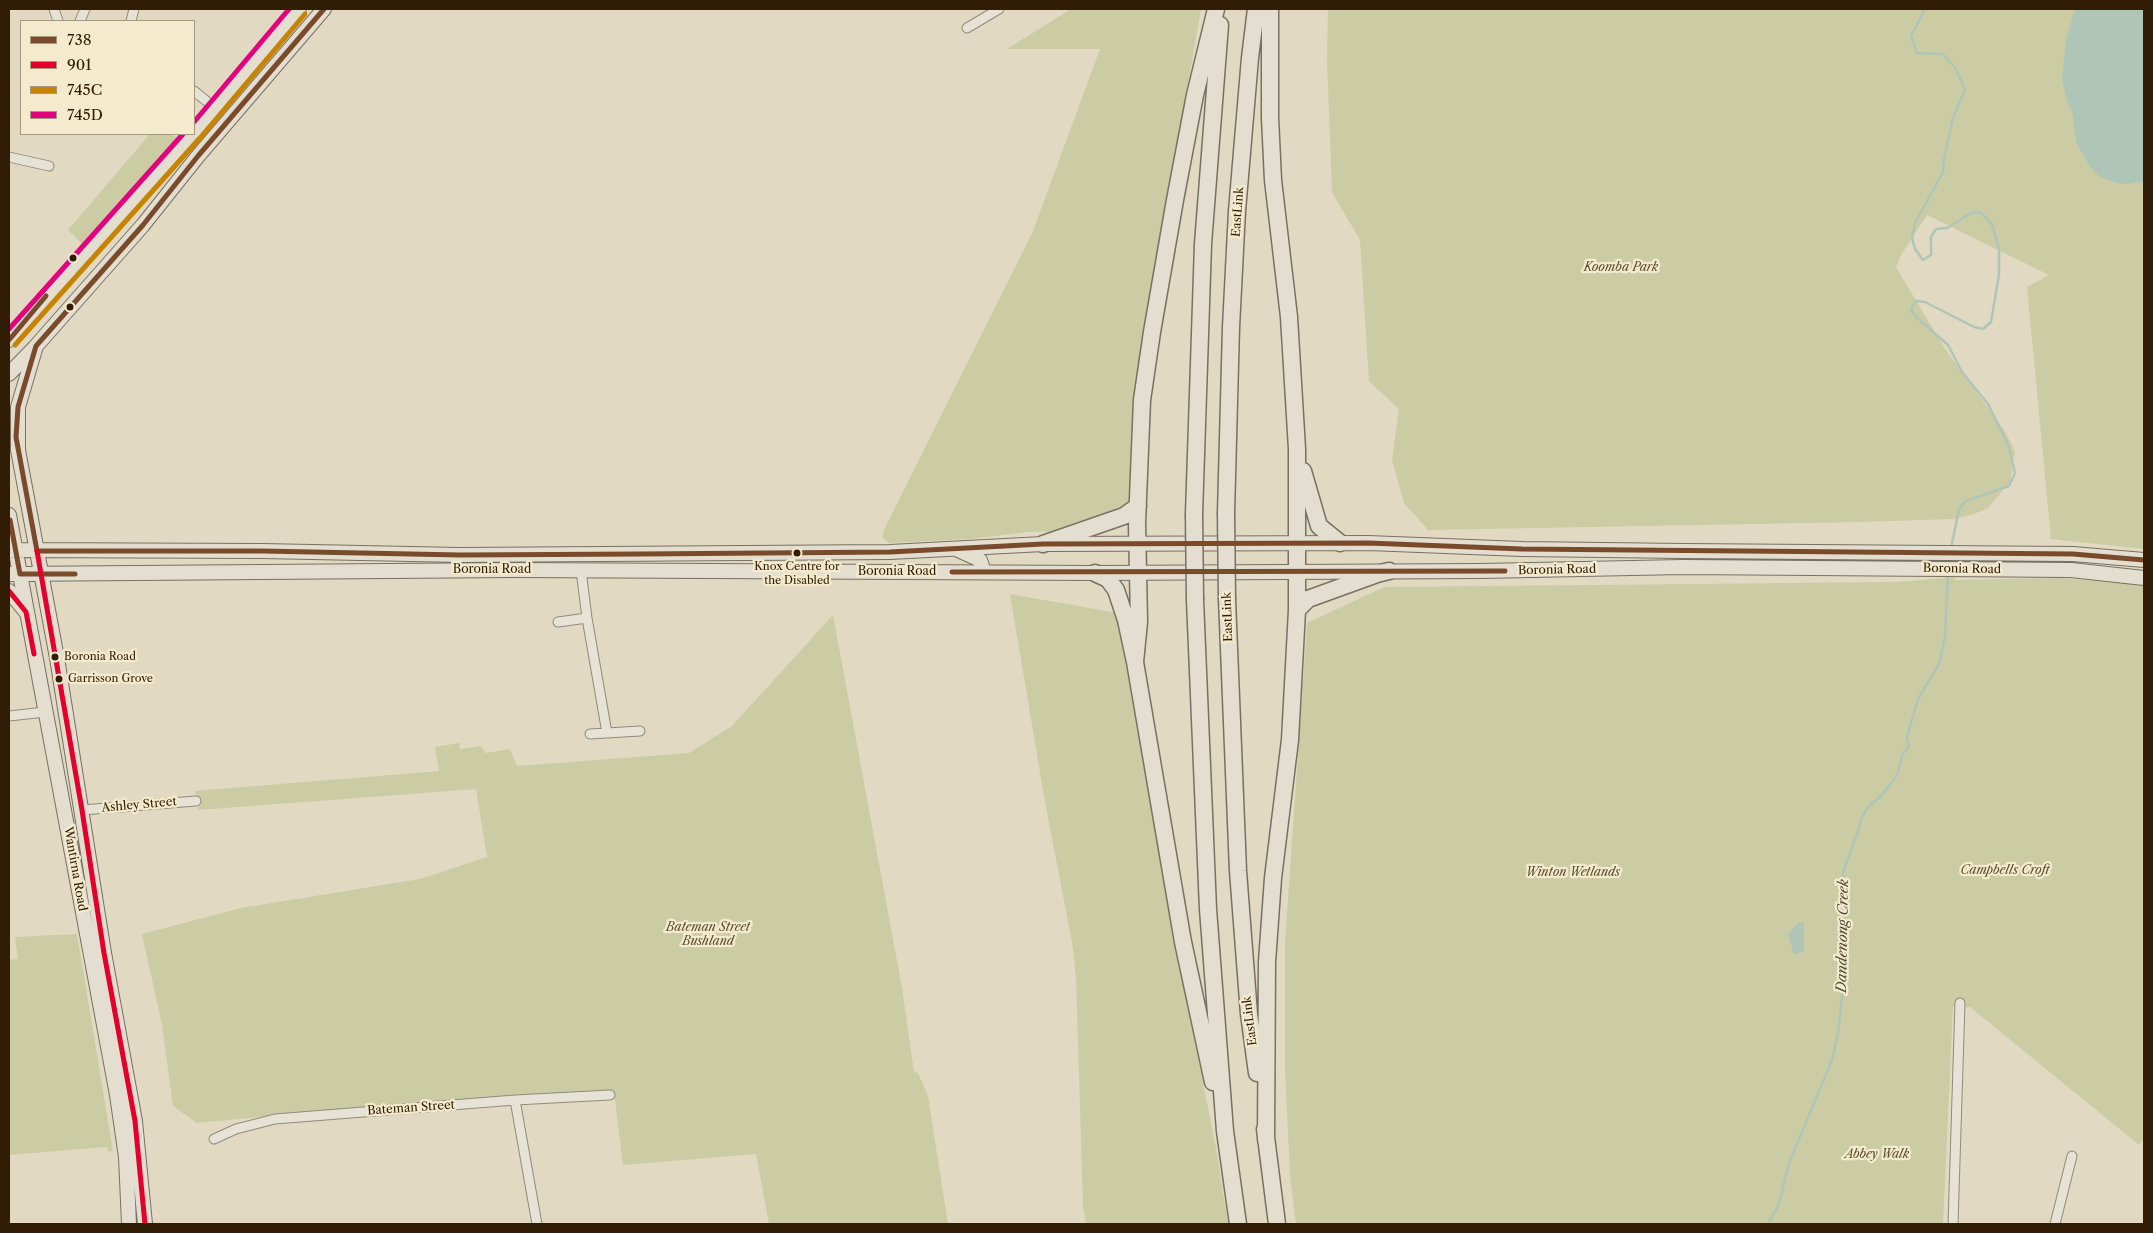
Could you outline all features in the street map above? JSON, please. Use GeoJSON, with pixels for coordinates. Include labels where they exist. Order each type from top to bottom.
{"type":"FeatureCollection","features":[{"type":"Feature","properties":{"kind":"highway"},"geometry":{"type":"LineString","coordinates":[[1135,662],[1138,622],[1138,506],[1142,400],[1152,332],[1195,95],[1216,9]]}},
{"type":"Feature","properties":{"kind":"highway"},"geometry":{"type":"LineString","coordinates":[[1222,9],[1203,244],[1198,338],[1194,514],[1195,600],[1208,909],[1225,1131],[1238,1224]]}},
{"type":"Feature","properties":{"kind":"highway","name":"EastLink"},"geometry":{"type":"LineString","coordinates":[[1256,9],[1237,211],[1231,327],[1226,512],[1227,599],[1239,890],[1249,1014],[1277,1224]]}},
{"type":"Feature","properties":{"kind":"highway"},"geometry":{"type":"LineString","coordinates":[[1266,1140],[1267,962],[1273,878],[1290,740],[1297,610],[1297,449],[1289,316],[1273,180],[1270,118],[1270,9]]}},
{"type":"Feature","properties":{"kind":"highway"},"geometry":{"type":"LineString","coordinates":[[1297,449],[1319,526],[1340,543]]}},
{"type":"Feature","properties":{"kind":"highway"},"geometry":{"type":"LineString","coordinates":[[1042,544],[1064,539],[1124,516],[1138,506]]}},
{"type":"Feature","properties":{"kind":"highway"},"geometry":{"type":"LineString","coordinates":[[1297,610],[1308,599],[1389,571]]}},
{"type":"Feature","properties":{"kind":"highway"},"geometry":{"type":"LineString","coordinates":[[1095,573],[1108,580],[1116,590],[1126,620],[1135,662],[1183,942],[1203,1041],[1225,1131]]}},
{"type":"Feature","properties":{"kind":"main road"},"geometry":{"type":"LineString","coordinates":[[195,131],[299,9]]}},
{"type":"Feature","properties":{"kind":"main road"},"geometry":{"type":"LineString","coordinates":[[9,374],[143,225],[198,156],[324,9]]}},
{"type":"Feature","properties":{"kind":"main road"},"geometry":{"type":"LineString","coordinates":[[9,340],[191,135]]}},
{"type":"Feature","properties":{"kind":"main road","name":"Wantirna Road"},"geometry":{"type":"LineString","coordinates":[[36,346],[18,407],[16,437],[36,551],[42,574],[104,953],[138,1142],[145,1224]]}},
{"type":"Feature","properties":{"kind":"main road","name":"Wantirna Road"},"geometry":{"type":"LineString","coordinates":[[9,515],[14,574],[26,612],[117,1095],[126,1157],[129,1224]]}},
{"type":"Feature","properties":{"kind":"main road","name":"Boronia Road"},"geometry":{"type":"LineString","coordinates":[[12,550],[262,551],[450,555],[874,552],[1042,544],[1340,543],[1684,551],[2073,554],[2144,560]]}},
{"type":"Feature","properties":{"kind":"main road"},"geometry":{"type":"LineString","coordinates":[[955,549],[980,560],[984,572]]}},
{"type":"Feature","properties":{"kind":"main road"},"geometry":{"type":"LineString","coordinates":[[261,572],[262,551]]}},
{"type":"Feature","properties":{"kind":"main road"},"geometry":{"type":"LineString","coordinates":[[1683,568],[1684,551]]}},
{"type":"Feature","properties":{"kind":"main road"},"geometry":{"type":"LineString","coordinates":[[874,552],[874,572]]}},
{"type":"Feature","properties":{"kind":"main road"},"geometry":{"type":"LineString","coordinates":[[738,553],[749,573]]}},
{"type":"Feature","properties":{"kind":"main road","name":"Boronia Road"},"geometry":{"type":"LineString","coordinates":[[14,574],[581,570],[749,573],[1138,573],[1683,568],[2071,570],[2144,578]]}},
{"type":"Feature","properties":{"kind":"main road"},"geometry":{"type":"LineString","coordinates":[[9,591],[26,612]]}},
{"type":"Feature","properties":{"kind":"main road"},"geometry":{"type":"LineString","coordinates":[[44,712],[64,709]]}},
{"type":"Feature","properties":{"kind":"street"},"geometry":{"type":"LineString","coordinates":[[967,28],[998,9]]}},
{"type":"Feature","properties":{"kind":"street"},"geometry":{"type":"LineString","coordinates":[[195,92],[215,108]]}},
{"type":"Feature","properties":{"kind":"street"},"geometry":{"type":"LineString","coordinates":[[9,157],[49,166]]}},
{"type":"Feature","properties":{"kind":"street"},"geometry":{"type":"LineString","coordinates":[[581,570],[587,618],[607,733]]}},
{"type":"Feature","properties":{"kind":"street"},"geometry":{"type":"LineString","coordinates":[[558,622],[587,618]]}},
{"type":"Feature","properties":{"kind":"street"},"geometry":{"type":"LineString","coordinates":[[9,716],[44,712]]}},
{"type":"Feature","properties":{"kind":"street"},"geometry":{"type":"LineString","coordinates":[[590,734],[640,731]]}},
{"type":"Feature","properties":{"kind":"street","name":"Ashley Street"},"geometry":{"type":"LineString","coordinates":[[82,810],[196,801]]}},
{"type":"Feature","properties":{"kind":"street"},"geometry":{"type":"LineString","coordinates":[[1953,1224],[1960,1002]]}},
{"type":"Feature","properties":{"kind":"street","name":"Bateman Street"},"geometry":{"type":"LineString","coordinates":[[214,1138],[275,1119],[515,1100],[610,1095]]}},
{"type":"Feature","properties":{"kind":"street"},"geometry":{"type":"LineString","coordinates":[[515,1100],[536,1224]]}},
{"type":"Feature","properties":{"kind":"street"},"geometry":{"type":"LineString","coordinates":[[2055,1224],[2072,1156]]}},
{"type":"Feature","properties":{"kind":"green space"},"geometry":{"type":"Polygon","coordinates":[[[1071,9],[1201,9],[1145,330],[1132,433],[1130,502],[1122,511],[1066,531],[1028,532],[970,539],[889,543],[882,537],[884,530],[1033,231],[1100,49],[1007,49],[1071,9]]]}},
{"type":"Feature","properties":{"kind":"green space","name":"Koomba Park"},"geometry":{"type":"Polygon","coordinates":[[[1328,9],[2144,9],[2144,549],[2051,539],[2027,287],[2049,275],[1927,215],[1901,255],[1896,267],[1945,349],[2006,433],[2015,452],[2010,482],[1988,508],[1954,519],[1428,530],[1404,503],[1392,460],[1399,409],[1369,381],[1360,240],[1332,192],[1327,59],[1328,9]]]}},
{"type":"Feature","properties":{"kind":"green space"},"geometry":{"type":"Polygon","coordinates":[[[149,135],[170,135],[188,140],[89,251],[68,230],[149,135]]]}},
{"type":"Feature","properties":{"kind":"green space","name":"Winton Wetlands"},"geometry":{"type":"Polygon","coordinates":[[[1955,577],[1955,580],[2058,578],[2144,584],[2144,1138],[2139,1145],[1970,1007],[1953,1007],[1943,1224],[1296,1224],[1290,1176],[1285,1070],[1285,943],[1307,623],[1384,587],[1898,582],[1955,577]]]}},
{"type":"Feature","properties":{"kind":"green space"},"geometry":{"type":"Polygon","coordinates":[[[1010,594],[1118,613],[1131,694],[1162,851],[1186,997],[1216,1148],[1228,1224],[1086,1224],[1083,1207],[1076,977],[1072,942],[1045,802],[1010,594]]]}},
{"type":"Feature","properties":{"kind":"green space","name":"Bateman Street Bushland"},"geometry":{"type":"Polygon","coordinates":[[[833,615],[902,988],[914,1072],[918,1073],[928,1096],[948,1224],[769,1224],[756,1154],[623,1165],[614,1091],[395,1104],[197,1123],[173,1106],[162,1025],[142,934],[241,908],[420,879],[487,857],[476,789],[198,810],[195,791],[439,771],[435,747],[459,743],[460,749],[480,746],[486,753],[510,749],[517,766],[689,753],[732,726],[833,615]]]}},
{"type":"Feature","properties":{"kind":"green space"},"geometry":{"type":"Polygon","coordinates":[[[77,934],[113,1151],[108,1152],[107,1147],[9,1155],[9,960],[18,959],[15,937],[77,934]]]}},
{"type":"Feature","properties":{"kind":"shaded area"},"geometry":{"type":"Polygon","coordinates":[[[2075,9],[2144,9],[2144,181],[2129,184],[2117,183],[2100,177],[2090,167],[2076,142],[2073,115],[2067,101],[2062,79],[2066,39],[2075,9]]]}},
{"type":"Feature","properties":{"kind":"shaded area"},"geometry":{"type":"Polygon","coordinates":[[[1799,922],[1804,923],[1804,951],[1794,955],[1788,934],[1799,922]]]}},
{"type":"Feature","properties":{"kind":"waterway","name":"Dandenong Creek"},"geometry":{"type":"LineString","coordinates":[[1925,9],[1911,36],[1917,53],[1943,54],[1956,69],[1965,89],[1953,118],[1943,172],[1915,223],[1912,238],[1915,249],[1923,260],[1931,255],[1931,237],[1936,229],[1947,228],[1971,213],[1980,212],[1992,224],[1999,249],[1999,275],[1991,322],[1983,329],[1974,327],[1925,302],[1915,301],[1911,310],[1916,317],[1948,345],[1962,372],[1988,404],[2008,445],[2015,473],[2009,486],[1966,501],[1959,509],[1951,548]]}},
{"type":"Feature","properties":{"kind":"waterway","name":"Dandenong Creek"},"geometry":{"type":"LineString","coordinates":[[1768,1224],[1779,1204],[1789,1163],[1832,1060],[1838,1033],[1844,979],[1840,945],[1841,884],[1844,869],[1861,819],[1867,808],[1883,794],[1897,775],[1903,753],[1909,747],[1907,737],[1918,699],[1939,664],[1945,637],[1948,573]]}},
{"type":"Feature","properties":{"kind":"transit line","name":"745D"},"geometry":{"type":"LineString","coordinates":[[195,121],[289,9]]}},
{"type":"Feature","properties":{"kind":"transit line","name":"738"},"geometry":{"type":"LineString","coordinates":[[324,9],[198,156],[143,225],[36,346],[18,407],[16,437],[37,551],[262,551],[460,555],[640,554],[890,552],[1043,544],[1368,543],[1522,549],[2073,554],[2144,560]]}},
{"type":"Feature","properties":{"kind":"transit line","name":"745C"},"geometry":{"type":"LineString","coordinates":[[200,138],[305,14]]}},
{"type":"Feature","properties":{"kind":"transit line","name":"745D"},"geometry":{"type":"LineString","coordinates":[[9,329],[182,135]]}},
{"type":"Feature","properties":{"kind":"transit line","name":"745C"},"geometry":{"type":"LineString","coordinates":[[15,345],[199,139]]}},
{"type":"Feature","properties":{"kind":"transit line","name":"738"},"geometry":{"type":"LineString","coordinates":[[9,340],[46,296]]}},
{"type":"Feature","properties":{"kind":"transit line","name":"738"},"geometry":{"type":"LineString","coordinates":[[10,520],[20,574],[75,574]]}},
{"type":"Feature","properties":{"kind":"transit line","name":"901"},"geometry":{"type":"LineString","coordinates":[[37,551],[82,810],[104,953],[135,1121],[145,1224]]}},
{"type":"Feature","properties":{"kind":"transit line","name":"738"},"geometry":{"type":"LineString","coordinates":[[952,572],[1505,571]]}},
{"type":"Feature","properties":{"kind":"transit line","name":"901"},"geometry":{"type":"LineString","coordinates":[[9,591],[26,612],[34,654]]}},
{"type":"Feature","properties":{"kind":"place","name":"Knox Centre for the Disabled"},"geometry":{"type":"Point","coordinates":[797,553]}},
{"type":"Feature","properties":{"kind":"place","name":"Boronia Road"},"geometry":{"type":"Point","coordinates":[55,657]}},
{"type":"Feature","properties":{"kind":"place","name":"Garrisson Grove"},"geometry":{"type":"Point","coordinates":[59,679]}},
{"type":"Feature","properties":{"kind":"park label","name":"Campbells Croft"},"geometry":{"type":"Point","coordinates":[2005,871]}},
{"type":"Feature","properties":{"kind":"park label","name":"Abbey Walk"},"geometry":{"type":"Point","coordinates":[1877,1155]}}]}
